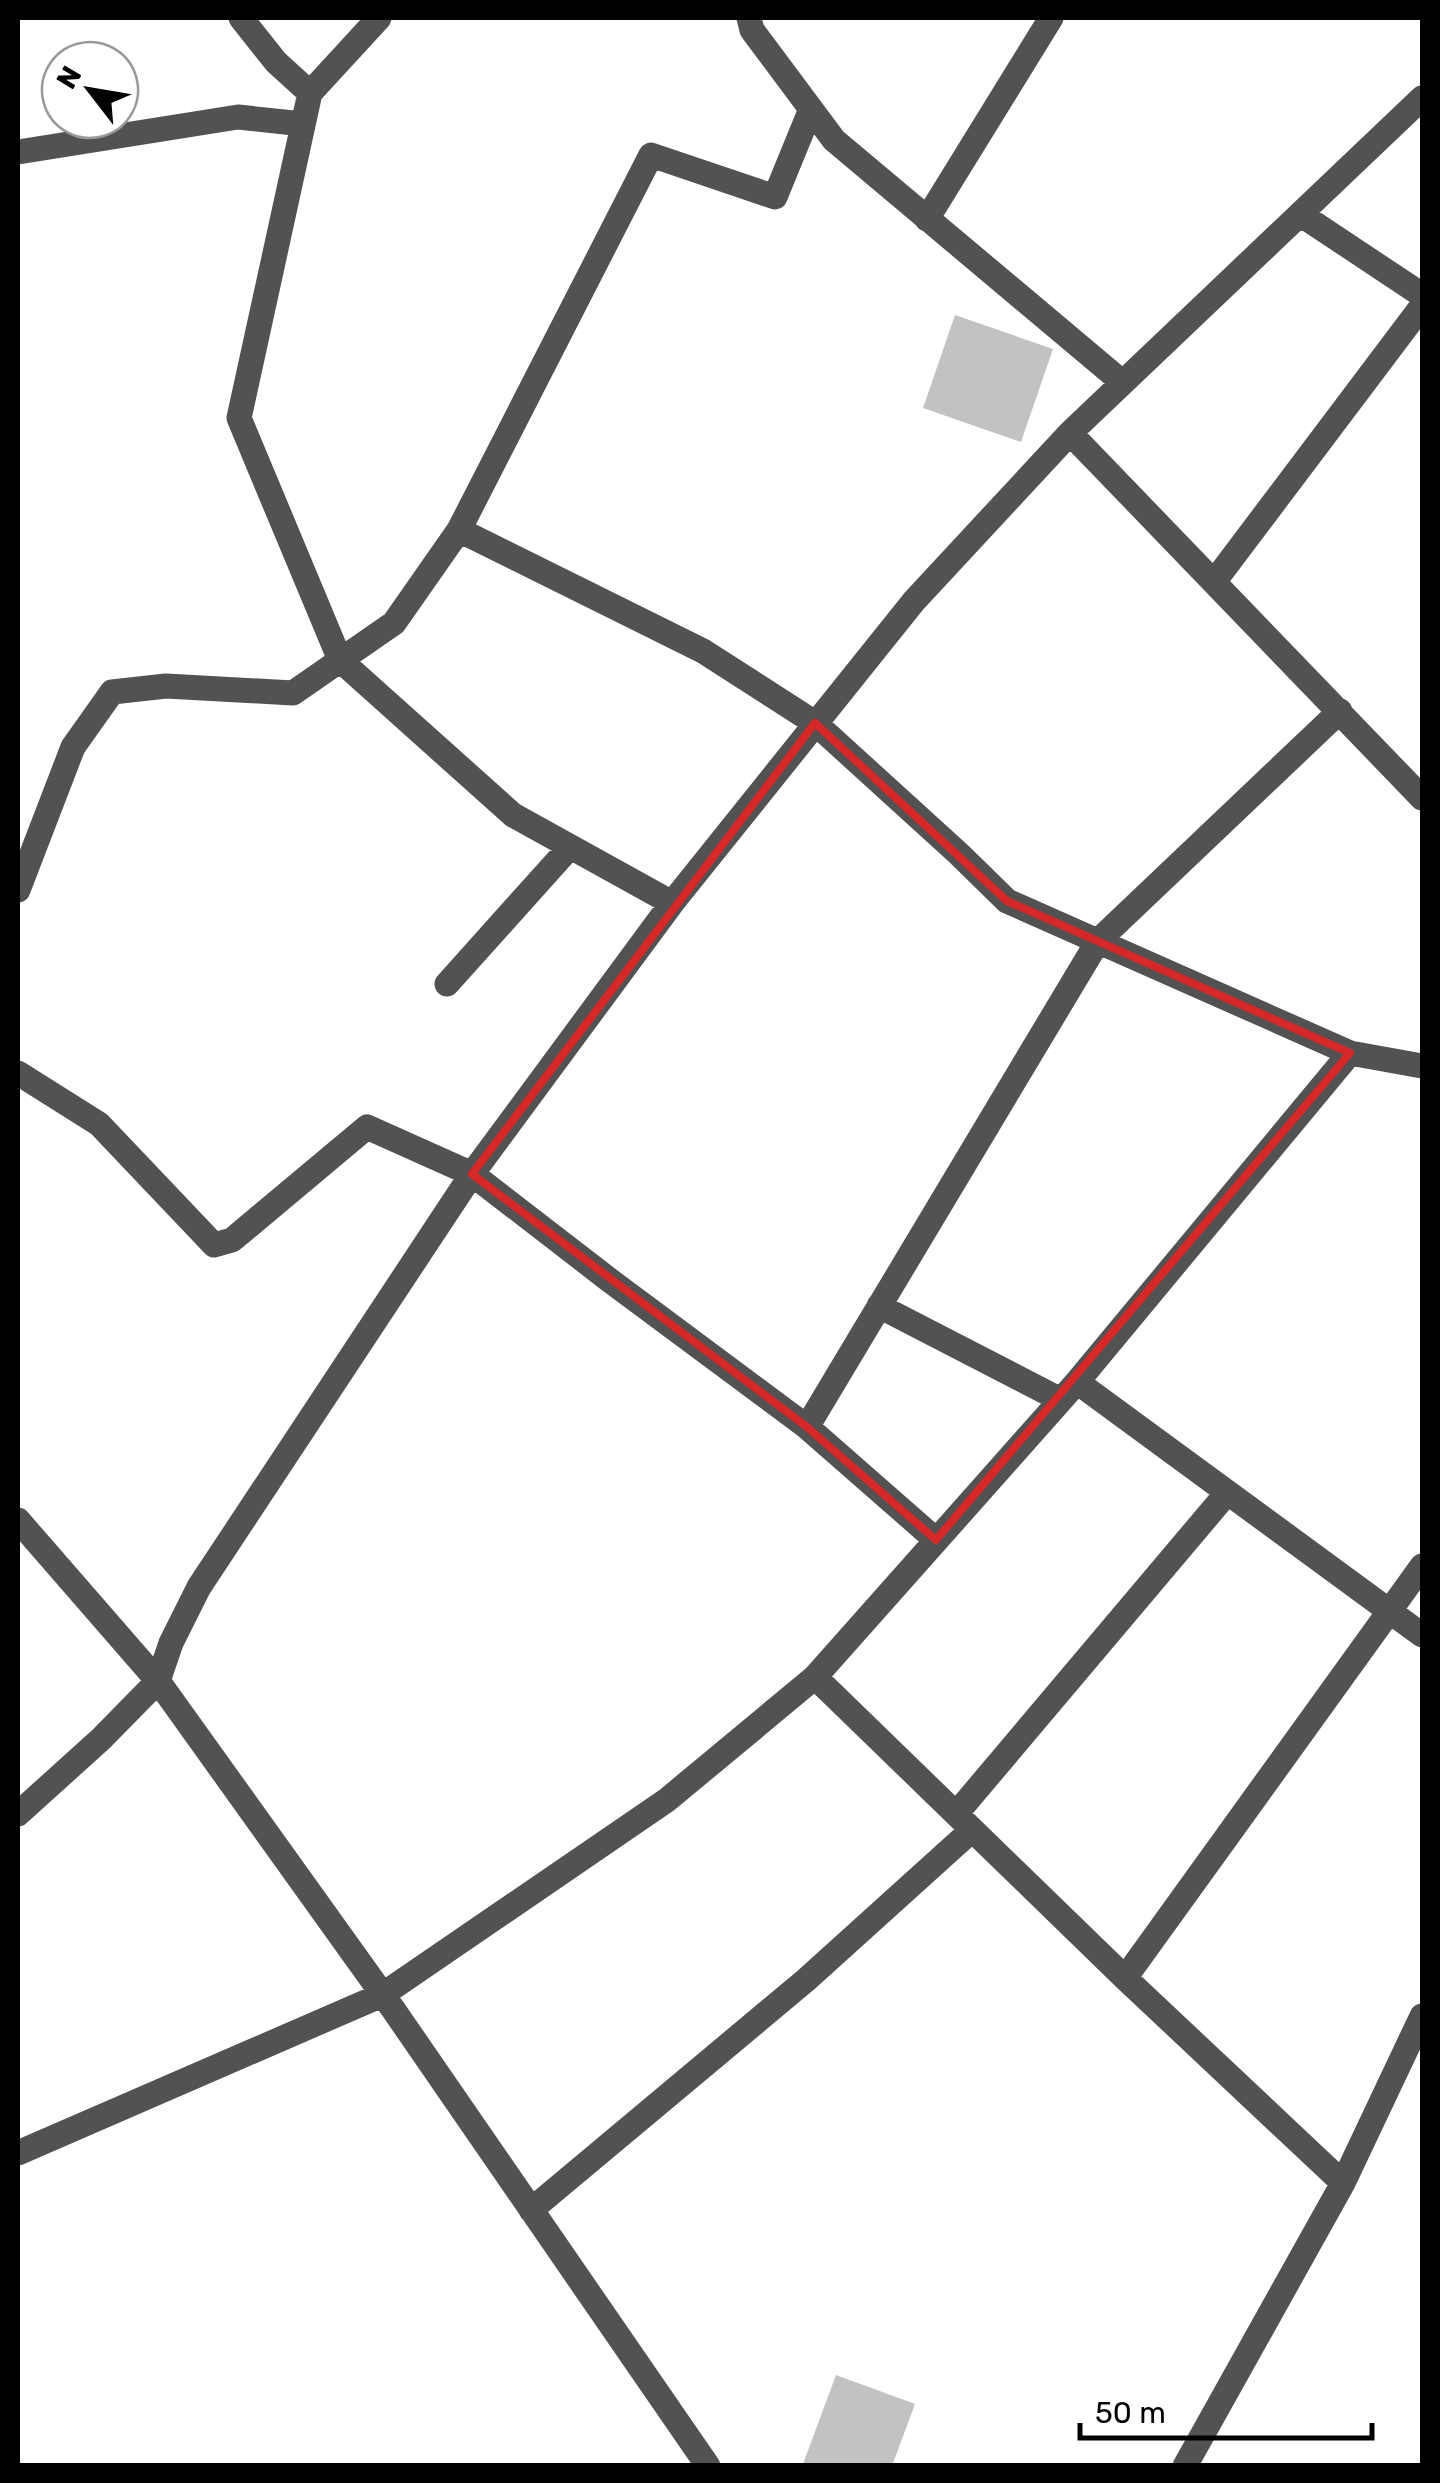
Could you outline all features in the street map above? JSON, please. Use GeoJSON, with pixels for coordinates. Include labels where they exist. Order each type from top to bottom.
{"type":"FeatureCollection","features":[{"type":"Feature","properties":{"kind":"street"},"geometry":{"type":"LineString","coordinates":[[242,18],[276,62],[310,92]]}},
{"type":"Feature","properties":{"kind":"street"},"geometry":{"type":"LineString","coordinates":[[379,18],[310,92],[240,418],[340,660],[513,816],[672,903]]}},
{"type":"Feature","properties":{"kind":"street"},"geometry":{"type":"LineString","coordinates":[[750,18],[752,30],[834,140],[1122,382]]}},
{"type":"Feature","properties":{"kind":"street"},"geometry":{"type":"LineString","coordinates":[[927,218],[1051,18]]}},
{"type":"Feature","properties":{"kind":"street"},"geometry":{"type":"LineString","coordinates":[[18,1814],[158,1681],[199,1587],[472,1174],[672,903],[914,600],[1070,432],[1422,98]]}},
{"type":"Feature","properties":{"kind":"street"},"geometry":{"type":"LineString","coordinates":[[18,890],[73,748],[112,692],[166,686],[293,692],[394,623],[458,530],[650,155],[775,197],[811,109]]}},
{"type":"Feature","properties":{"kind":"street"},"geometry":{"type":"LineString","coordinates":[[18,152],[238,117],[304,124]]}},
{"type":"Feature","properties":{"kind":"street"},"geometry":{"type":"LineString","coordinates":[[1300,214],[1422,295]]}},
{"type":"Feature","properties":{"kind":"street"},"geometry":{"type":"LineString","coordinates":[[1214,582],[1422,306]]}},
{"type":"Feature","properties":{"kind":"street"},"geometry":{"type":"LineString","coordinates":[[1070,432],[1422,798]]}},
{"type":"Feature","properties":{"kind":"street"},"geometry":{"type":"LineString","coordinates":[[458,530],[703,651],[815,723],[945,840],[1006,901],[1350,1054],[1422,1066]]}},
{"type":"Feature","properties":{"kind":"street"},"geometry":{"type":"LineString","coordinates":[[807,1427],[1098,941],[1340,711]]}},
{"type":"Feature","properties":{"kind":"street"},"geometry":{"type":"LineString","coordinates":[[446,984],[570,847]]}},
{"type":"Feature","properties":{"kind":"street"},"geometry":{"type":"LineString","coordinates":[[18,2153],[382,1995],[668,1800],[815,1677],[1069,1391],[1350,1054]]}},
{"type":"Feature","properties":{"kind":"street"},"geometry":{"type":"LineString","coordinates":[[18,1073],[99,1124],[214,1245],[232,1240],[368,1128],[472,1174],[807,1427],[936,1540]]}},
{"type":"Feature","properties":{"kind":"street"},"geometry":{"type":"LineString","coordinates":[[879,1306],[1069,1391],[1226,1493],[1422,1636]]}},
{"type":"Feature","properties":{"kind":"street"},"geometry":{"type":"LineString","coordinates":[[531,2210],[806,1980],[964,1822],[1226,1493]]}},
{"type":"Feature","properties":{"kind":"street"},"geometry":{"type":"LineString","coordinates":[[18,1520],[158,1681],[382,1995],[708,2466]]}},
{"type":"Feature","properties":{"kind":"street"},"geometry":{"type":"LineString","coordinates":[[1125,1978],[1422,1566]]}},
{"type":"Feature","properties":{"kind":"street"},"geometry":{"type":"LineString","coordinates":[[815,1677],[1343,2183]]}},
{"type":"Feature","properties":{"kind":"street"},"geometry":{"type":"LineString","coordinates":[[1185,2466],[1343,2183],[1421,2021]]}},
{"type":"Feature","properties":{"kind":"highlighted area"},"geometry":{"type":"Polygon","coordinates":[[[815,723],[1007,901],[1350,1053],[936,1540],[807,1427],[472,1174],[815,723]]]}},
{"type":"Feature","properties":{"kind":"building"},"geometry":{"type":"Polygon","coordinates":[[[955,315],[1053,349],[1021,442],[923,408],[955,315]]]}},
{"type":"Feature","properties":{"kind":"building"},"geometry":{"type":"Polygon","coordinates":[[[836,2375],[915,2404],[892,2466],[803,2464],[836,2375]]]}}]}
